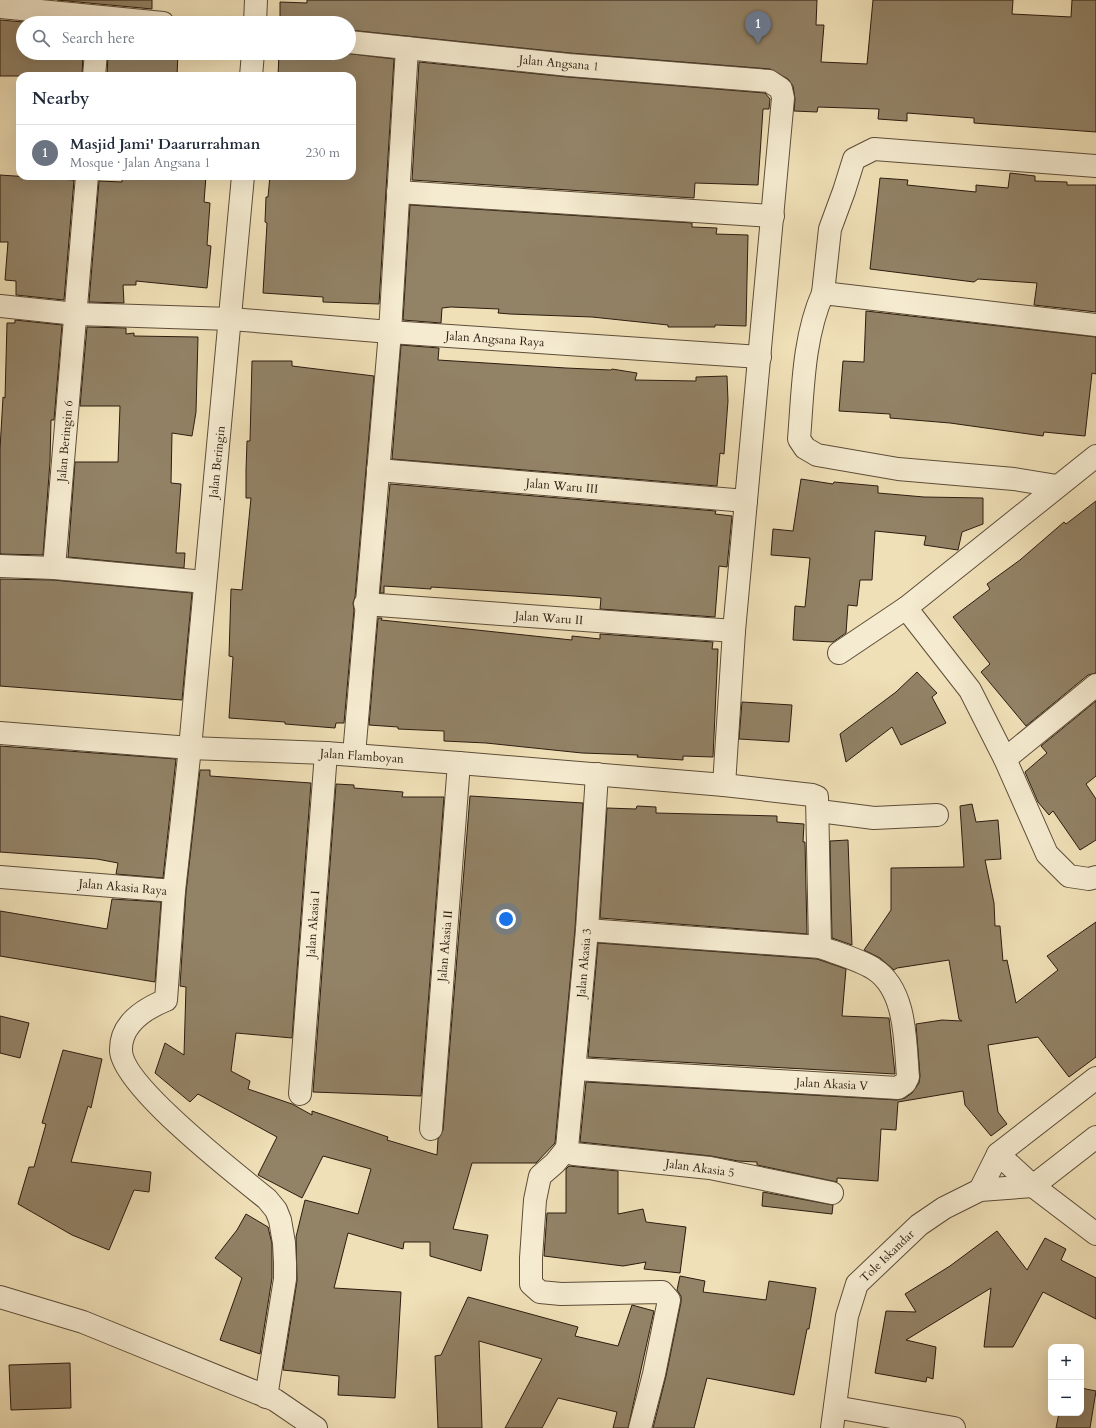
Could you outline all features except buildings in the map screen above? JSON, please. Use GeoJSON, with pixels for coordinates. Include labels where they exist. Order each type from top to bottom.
{"type":"FeatureCollection","features":[{"type":"Feature","properties":{"kind":"street"},"geometry":{"type":"LineString","coordinates":[[255,16],[256,0]]}},
{"type":"Feature","properties":{"kind":"street"},"geometry":{"type":"LineString","coordinates":[[0,7],[69,16]]}},
{"type":"Feature","properties":{"kind":"street","name":"Jalan Angsana 1"},"geometry":{"type":"LineString","coordinates":[[356,43],[577,66],[769,81],[781,89],[783,98],[773,216]]}},
{"type":"Feature","properties":{"kind":"street"},"geometry":{"type":"LineString","coordinates":[[354,755],[365,604],[390,332],[407,48]]}},
{"type":"Feature","properties":{"kind":"street"},"geometry":{"type":"LineString","coordinates":[[94,72],[95,60]]}},
{"type":"Feature","properties":{"kind":"street"},"geometry":{"type":"LineString","coordinates":[[251,72],[252,60]]}},
{"type":"Feature","properties":{"kind":"street"},"geometry":{"type":"LineString","coordinates":[[1057,486],[1014,479],[898,469],[817,455],[805,448],[799,439],[806,363],[818,304],[823,293],[830,229],[854,159],[874,148],[1096,166]]}},
{"type":"Feature","properties":{"kind":"street","name":"Jalan Beringin 6"},"geometry":{"type":"LineString","coordinates":[[54,568],[87,180]]}},
{"type":"Feature","properties":{"kind":"street","name":"Jalan Beringin"},"geometry":{"type":"LineString","coordinates":[[190,748],[231,319],[243,180]]}},
{"type":"Feature","properties":{"kind":"street"},"geometry":{"type":"LineString","coordinates":[[398,192],[773,216],[734,631],[724,785]]}},
{"type":"Feature","properties":{"kind":"street"},"geometry":{"type":"LineString","coordinates":[[823,293],[1096,325]]}},
{"type":"Feature","properties":{"kind":"street","name":"Jalan Angsana Raya"},"geometry":{"type":"LineString","coordinates":[[0,306],[76,314],[231,319],[390,332],[760,357]]}},
{"type":"Feature","properties":{"kind":"street"},"geometry":{"type":"LineString","coordinates":[[839,652],[906,608],[1096,456]]}},
{"type":"Feature","properties":{"kind":"street","name":"Jalan Waru III"},"geometry":{"type":"LineString","coordinates":[[378,470],[746,501]]}},
{"type":"Feature","properties":{"kind":"street"},"geometry":{"type":"LineString","coordinates":[[0,566],[54,568],[205,582]]}},
{"type":"Feature","properties":{"kind":"street","name":"Jalan Waru II"},"geometry":{"type":"LineString","coordinates":[[365,604],[734,631]]}},
{"type":"Feature","properties":{"kind":"street"},"geometry":{"type":"LineString","coordinates":[[906,608],[970,690],[1005,759],[1047,854],[1069,876],[1089,879],[1096,877]]}},
{"type":"Feature","properties":{"kind":"street"},"geometry":{"type":"LineString","coordinates":[[1005,759],[1096,685]]}},
{"type":"Feature","properties":{"kind":"street","name":"Jalan Flamboyan"},"geometry":{"type":"LineString","coordinates":[[0,732],[190,748],[354,755],[724,785],[812,795],[817,797],[819,811]]}},
{"type":"Feature","properties":{"kind":"street","name":"Jalan Akasia Raya"},"geometry":{"type":"LineString","coordinates":[[0,877],[174,891],[190,748]]}},
{"type":"Feature","properties":{"kind":"street","name":"Jalan Akasia I"},"geometry":{"type":"LineString","coordinates":[[300,1094],[326,753]]}},
{"type":"Feature","properties":{"kind":"street","name":"Jalan Akasia II"},"geometry":{"type":"LineString","coordinates":[[430,1129],[459,763]]}},
{"type":"Feature","properties":{"kind":"street","name":"Jalan Akasia 3"},"geometry":{"type":"LineString","coordinates":[[567,1149],[587,930],[597,774]]}},
{"type":"Feature","properties":{"kind":"street"},"geometry":{"type":"LineString","coordinates":[[587,930],[820,947],[819,811],[874,818],[937,815]]}},
{"type":"Feature","properties":{"kind":"street"},"geometry":{"type":"LineString","coordinates":[[174,891],[166,1000],[147,1008],[129,1024],[122,1040],[121,1052],[124,1061],[135,1078],[158,1107],[267,1199],[276,1210],[280,1220],[284,1243],[285,1279],[266,1397]]}},
{"type":"Feature","properties":{"kind":"street","name":"Jalan Akasia V"},"geometry":{"type":"LineString","coordinates":[[575,1069],[898,1088],[905,1083],[908,1077],[902,1008],[890,986],[875,969],[820,947]]}},
{"type":"Feature","properties":{"kind":"street"},"geometry":{"type":"LineString","coordinates":[[980,1190],[998,1154],[1096,1078]]}},
{"type":"Feature","properties":{"kind":"street"},"geometry":{"type":"LineString","coordinates":[[1033,1186],[1096,1137]]}},
{"type":"Feature","properties":{"kind":"street"},"geometry":{"type":"LineString","coordinates":[[567,1149],[555,1163],[540,1176],[535,1200],[531,1258],[531,1284],[540,1292],[561,1294],[662,1292],[669,1300],[654,1374],[640,1428]]}},
{"type":"Feature","properties":{"kind":"street","name":"Jalan Akasia 5"},"geometry":{"type":"LineString","coordinates":[[567,1149],[574,1154],[710,1168],[832,1193]]}},
{"type":"Feature","properties":{"kind":"street"},"geometry":{"type":"LineString","coordinates":[[998,1154],[1033,1186],[1096,1234]]}},
{"type":"Feature","properties":{"kind":"street","name":"Tole Iskandar"},"geometry":{"type":"LineString","coordinates":[[834,1418],[847,1316],[857,1284],[919,1225],[944,1208],[980,1190],[1033,1186]]}},
{"type":"Feature","properties":{"kind":"street"},"geometry":{"type":"LineString","coordinates":[[0,1297],[83,1322],[275,1400],[316,1428]]}},
{"type":"Feature","properties":{"kind":"street"},"geometry":{"type":"LineString","coordinates":[[834,1418],[954,1428]]}},
{"type":"Feature","properties":{"kind":"place","name":"Masjid Jami' Daarurrahman"},"geometry":{"type":"Point","coordinates":[758,44]}}]}
